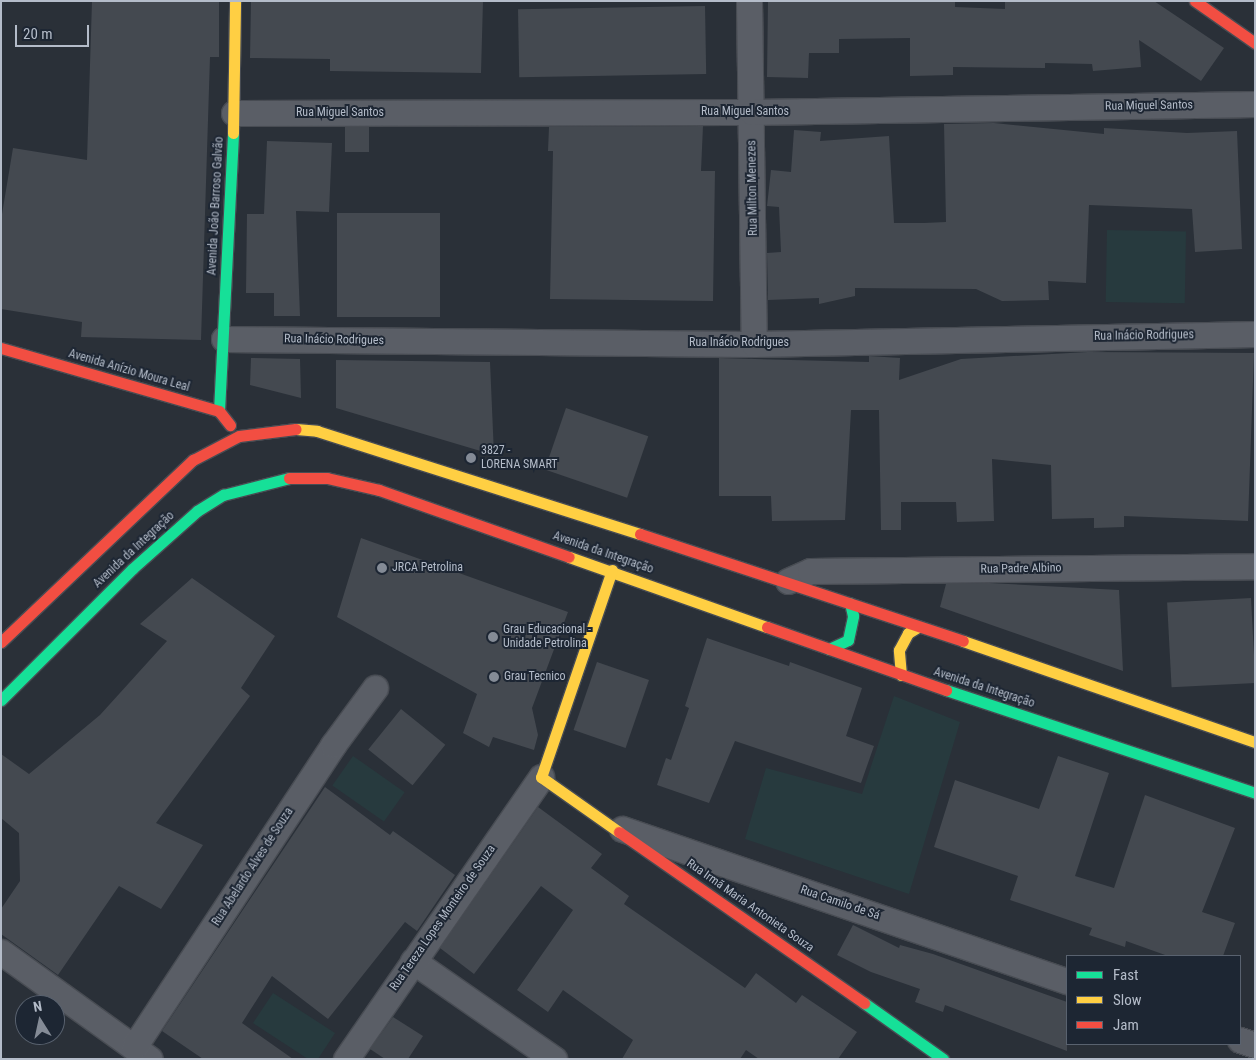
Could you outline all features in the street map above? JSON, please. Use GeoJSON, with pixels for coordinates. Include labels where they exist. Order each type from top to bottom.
{"type":"FeatureCollection","features":[{"type":"Feature","properties":{"kind":"main road","name":"Avenida João Barroso Galvão"},"geometry":{"type":"LineString","coordinates":[[219,411],[234,113],[236,1]]}},
{"type":"Feature","properties":{"kind":"main road"},"geometry":{"type":"LineString","coordinates":[[1195,1],[1255,43]]}},
{"type":"Feature","properties":{"kind":"main road","name":"Avenida Anízio Moura Leal"},"geometry":{"type":"LineString","coordinates":[[1,348],[219,411]]}},
{"type":"Feature","properties":{"kind":"main road"},"geometry":{"type":"LineString","coordinates":[[219,411],[239,436]]}},
{"type":"Feature","properties":{"kind":"main road","name":"Avenida da Integração"},"geometry":{"type":"LineString","coordinates":[[1,642],[171,478],[193,460],[239,436],[287,428],[317,432],[788,581],[1255,742]]}},
{"type":"Feature","properties":{"kind":"main road","name":"Avenida da Integração"},"geometry":{"type":"LineString","coordinates":[[1,700],[170,532],[224,495],[252,485],[288,478],[348,482],[612,570],[901,675],[1255,792]]}},
{"type":"Feature","properties":{"kind":"main road"},"geometry":{"type":"LineString","coordinates":[[541,777],[612,570]]}},
{"type":"Feature","properties":{"kind":"main road"},"geometry":{"type":"LineString","coordinates":[[829,650],[848,640],[853,616],[850,603]]}},
{"type":"Feature","properties":{"kind":"main road"},"geometry":{"type":"LineString","coordinates":[[901,675],[899,650],[908,633],[918,627]]}},
{"type":"Feature","properties":{"kind":"main road","name":"Rua Irmã Maria Antonieta Souza"},"geometry":{"type":"LineString","coordinates":[[541,777],[943,1059]]}},
{"type":"Feature","properties":{"kind":"street","name":"Rua Milton Menezes"},"geometry":{"type":"LineString","coordinates":[[749,1],[754,344]]}},
{"type":"Feature","properties":{"kind":"street","name":"Rua Miguel Santos"},"geometry":{"type":"LineString","coordinates":[[234,113],[752,112],[1255,104]]}},
{"type":"Feature","properties":{"kind":"street","name":"Rua Inácio Rodrigues"},"geometry":{"type":"LineString","coordinates":[[224,339],[754,344],[1255,334]]}},
{"type":"Feature","properties":{"kind":"street","name":"Rua Padre Albino"},"geometry":{"type":"LineString","coordinates":[[788,581],[810,571],[1255,566]]}},
{"type":"Feature","properties":{"kind":"street","name":"Rua Abelardo Alves de Souza"},"geometry":{"type":"LineString","coordinates":[[142,1053],[333,745],[375,688]]}},
{"type":"Feature","properties":{"kind":"street","name":"Rua Tereza Lopes Monteiro de Souza"},"geometry":{"type":"LineString","coordinates":[[346,1059],[541,777]]}},
{"type":"Feature","properties":{"kind":"street","name":"Rua Camilo de Sá"},"geometry":{"type":"LineString","coordinates":[[612,825],[1066,981]]}},
{"type":"Feature","properties":{"kind":"street"},"geometry":{"type":"LineString","coordinates":[[1,952],[142,1053]]}},
{"type":"Feature","properties":{"kind":"street"},"geometry":{"type":"LineString","coordinates":[[413,961],[554,1059]]}},
{"type":"Feature","properties":{"kind":"street"},"geometry":{"type":"LineString","coordinates":[[1241,1040],[1255,1045]]}},
{"type":"Feature","properties":{"kind":"green space"},"geometry":{"type":"Polygon","coordinates":[[[1107,230],[1186,231],[1185,303],[1106,302],[1107,230]]]}},
{"type":"Feature","properties":{"kind":"green space"},"geometry":{"type":"Polygon","coordinates":[[[894,696],[960,722],[909,894],[745,839],[766,768],[862,794],[894,696]]]}},
{"type":"Feature","properties":{"kind":"green space"},"geometry":{"type":"Polygon","coordinates":[[[353,756],[405,792],[384,822],[332,785],[353,756]]]}},
{"type":"Feature","properties":{"kind":"green space"},"geometry":{"type":"Polygon","coordinates":[[[273,993],[335,1033],[318,1059],[308,1059],[253,1023],[273,993]]]}},
{"type":"Feature","properties":{"kind":"building"},"geometry":{"type":"Polygon","coordinates":[[[92,1],[219,1],[219,57],[210,57],[201,340],[81,337],[82,322],[1,309],[1,220],[13,148],[87,160],[92,1]]]}},
{"type":"Feature","properties":{"kind":"building"},"geometry":{"type":"Polygon","coordinates":[[[251,1],[483,1],[481,73],[330,71],[330,59],[250,58],[251,1]]]}},
{"type":"Feature","properties":{"kind":"building"},"geometry":{"type":"Polygon","coordinates":[[[768,1],[955,1],[955,7],[1005,9],[1005,1],[1154,1],[1224,48],[1201,81],[1139,40],[1141,67],[1093,71],[1092,64],[1045,63],[1045,68],[953,67],[953,75],[910,76],[910,38],[839,39],[839,53],[809,53],[808,78],[767,77],[768,1]]]}},
{"type":"Feature","properties":{"kind":"building"},"geometry":{"type":"Polygon","coordinates":[[[705,6],[706,74],[519,77],[518,9],[705,6]]]}},
{"type":"Feature","properties":{"kind":"building"},"geometry":{"type":"Polygon","coordinates":[[[994,123],[1104,134],[1104,128],[1187,133],[1237,131],[1242,249],[1195,252],[1192,209],[1089,205],[1086,283],[1048,281],[1049,300],[1002,301],[976,289],[855,288],[855,296],[819,304],[819,298],[768,300],[767,253],[781,252],[779,207],[767,206],[771,170],[791,172],[794,130],[821,132],[820,141],[889,136],[894,223],[924,223],[946,222],[944,124],[994,123]]]}},
{"type":"Feature","properties":{"kind":"building"},"geometry":{"type":"Polygon","coordinates":[[[703,126],[701,171],[715,171],[713,301],[550,299],[553,151],[548,151],[549,127],[703,126]]]}},
{"type":"Feature","properties":{"kind":"building"},"geometry":{"type":"Polygon","coordinates":[[[345,127],[369,127],[369,152],[345,152],[345,127]]]}},
{"type":"Feature","properties":{"kind":"building"},"geometry":{"type":"Polygon","coordinates":[[[267,141],[332,143],[329,212],[296,211],[300,316],[274,316],[274,293],[246,293],[247,214],[264,214],[267,141]]]}},
{"type":"Feature","properties":{"kind":"building"},"geometry":{"type":"Polygon","coordinates":[[[337,213],[440,213],[440,317],[337,317],[337,213]]]}},
{"type":"Feature","properties":{"kind":"building"},"geometry":{"type":"Polygon","coordinates":[[[1088,352],[1254,353],[1248,521],[1124,516],[1124,527],[1094,528],[1094,518],[1052,519],[1051,465],[992,459],[994,521],[957,522],[956,502],[901,502],[901,530],[881,530],[879,410],[851,410],[845,520],[772,521],[771,496],[719,496],[719,358],[869,362],[869,356],[900,358],[899,380],[961,359],[1088,352]]]}},
{"type":"Feature","properties":{"kind":"building"},"geometry":{"type":"Polygon","coordinates":[[[251,358],[300,359],[301,398],[250,385],[251,358]]]}},
{"type":"Feature","properties":{"kind":"building"},"geometry":{"type":"Polygon","coordinates":[[[336,360],[490,362],[494,455],[336,408],[336,360]]]}},
{"type":"Feature","properties":{"kind":"building"},"geometry":{"type":"Polygon","coordinates":[[[566,408],[648,436],[627,498],[545,469],[566,408]]]}},
{"type":"Feature","properties":{"kind":"building","name":"Grau Tecnico"},"geometry":{"type":"Polygon","coordinates":[[[361,538],[568,612],[532,708],[538,735],[534,750],[493,737],[489,747],[463,733],[477,694],[337,617],[361,538]]]}},
{"type":"Feature","properties":{"kind":"building"},"geometry":{"type":"Polygon","coordinates":[[[192,578],[275,636],[241,688],[250,696],[156,823],[203,845],[161,909],[119,886],[58,975],[1,934],[1,909],[20,881],[19,833],[1,818],[1,754],[29,774],[100,715],[167,641],[140,624],[192,578]]]}},
{"type":"Feature","properties":{"kind":"building"},"geometry":{"type":"Polygon","coordinates":[[[989,583],[1119,590],[1123,671],[940,607],[946,584],[989,583]]]}},
{"type":"Feature","properties":{"kind":"building"},"geometry":{"type":"Polygon","coordinates":[[[1251,598],[1255,683],[1172,687],[1167,602],[1251,598]]]}},
{"type":"Feature","properties":{"kind":"building"},"geometry":{"type":"Polygon","coordinates":[[[707,638],[789,666],[790,662],[862,688],[846,736],[874,746],[861,783],[735,741],[709,803],[657,785],[666,758],[671,760],[689,708],[685,706],[707,638]]]}},
{"type":"Feature","properties":{"kind":"building"},"geometry":{"type":"Polygon","coordinates":[[[597,662],[649,680],[626,748],[574,730],[597,662]]]}},
{"type":"Feature","properties":{"kind":"building"},"geometry":{"type":"Polygon","coordinates":[[[401,709],[445,745],[413,785],[368,749],[401,709]]]}},
{"type":"Feature","properties":{"kind":"building"},"geometry":{"type":"Polygon","coordinates":[[[1058,756],[1109,773],[1075,876],[1114,888],[1145,795],[1235,828],[1202,912],[1235,923],[1223,955],[1165,955],[1126,941],[1125,947],[1089,935],[1092,928],[1010,900],[1018,876],[934,847],[955,780],[1039,809],[1058,756]]]}},
{"type":"Feature","properties":{"kind":"building"},"geometry":{"type":"Polygon","coordinates":[[[325,787],[390,835],[393,831],[455,875],[417,931],[405,922],[328,1019],[272,976],[242,1023],[293,1059],[203,1059],[162,1031],[325,787]]]}},
{"type":"Feature","properties":{"kind":"building"},"geometry":{"type":"Polygon","coordinates":[[[538,807],[602,854],[591,868],[629,896],[624,904],[745,988],[756,973],[796,1003],[802,995],[857,1032],[838,1059],[759,1059],[746,1050],[740,1059],[622,1059],[633,1040],[563,990],[548,1012],[517,990],[573,910],[541,886],[474,974],[440,948],[538,807]]]}},
{"type":"Feature","properties":{"kind":"building"},"geometry":{"type":"Polygon","coordinates":[[[853,925],[899,948],[900,945],[933,954],[1066,1002],[1067,1051],[945,1005],[943,1012],[915,1002],[920,989],[871,972],[837,955],[853,925]]]}},
{"type":"Feature","properties":{"kind":"building"},"geometry":{"type":"Polygon","coordinates":[[[393,1017],[423,1036],[408,1059],[385,1059],[370,1049],[393,1017]]]}},
{"type":"Feature","properties":{"kind":"traffic: fast"},"geometry":{"type":"LineString","coordinates":[[219,411],[233,133]]}},
{"type":"Feature","properties":{"kind":"traffic: fast"},"geometry":{"type":"LineString","coordinates":[[1,700],[132,569],[197,511],[223,495],[289,478]]}},
{"type":"Feature","properties":{"kind":"traffic: fast"},"geometry":{"type":"LineString","coordinates":[[829,649],[848,640],[853,616],[850,603]]}},
{"type":"Feature","properties":{"kind":"traffic: fast"},"geometry":{"type":"LineString","coordinates":[[946,690],[1255,793]]}},
{"type":"Feature","properties":{"kind":"traffic: fast"},"geometry":{"type":"LineString","coordinates":[[864,1003],[943,1059]]}},
{"type":"Feature","properties":{"kind":"traffic: slow"},"geometry":{"type":"LineString","coordinates":[[233,133],[235,1]]}},
{"type":"Feature","properties":{"kind":"traffic: slow"},"geometry":{"type":"LineString","coordinates":[[296,429],[317,431],[640,534]]}},
{"type":"Feature","properties":{"kind":"traffic: slow"},"geometry":{"type":"LineString","coordinates":[[569,557],[767,627]]}},
{"type":"Feature","properties":{"kind":"traffic: slow"},"geometry":{"type":"LineString","coordinates":[[612,570],[541,777],[619,832]]}},
{"type":"Feature","properties":{"kind":"traffic: slow"},"geometry":{"type":"LineString","coordinates":[[901,675],[899,650],[908,633],[918,627]]}},
{"type":"Feature","properties":{"kind":"traffic: slow"},"geometry":{"type":"LineString","coordinates":[[963,641],[1255,742]]}},
{"type":"Feature","properties":{"kind":"traffic: jam"},"geometry":{"type":"LineString","coordinates":[[1195,1],[1255,43]]}},
{"type":"Feature","properties":{"kind":"traffic: jam"},"geometry":{"type":"LineString","coordinates":[[1,348],[219,411],[230,425]]}},
{"type":"Feature","properties":{"kind":"traffic: jam"},"geometry":{"type":"LineString","coordinates":[[1,642],[193,460],[239,436],[296,429]]}},
{"type":"Feature","properties":{"kind":"traffic: jam"},"geometry":{"type":"LineString","coordinates":[[289,478],[327,478],[379,490],[569,557]]}},
{"type":"Feature","properties":{"kind":"traffic: jam"},"geometry":{"type":"LineString","coordinates":[[640,534],[963,641]]}},
{"type":"Feature","properties":{"kind":"traffic: jam"},"geometry":{"type":"LineString","coordinates":[[767,627],[946,690]]}},
{"type":"Feature","properties":{"kind":"traffic: jam"},"geometry":{"type":"LineString","coordinates":[[619,832],[864,1003]]}},
{"type":"Feature","properties":{"kind":"place","name":"3827 - LORENA SMART"},"geometry":{"type":"Point","coordinates":[471,458]}},
{"type":"Feature","properties":{"kind":"place","name":"JRCA Petrolina"},"geometry":{"type":"Point","coordinates":[382,568]}},
{"type":"Feature","properties":{"kind":"place","name":"Grau Educacional - Unidade Petrolina"},"geometry":{"type":"Point","coordinates":[493,637]}},
{"type":"Feature","properties":{"kind":"place","name":"Grau Tecnico"},"geometry":{"type":"Point","coordinates":[494,677]}}]}
